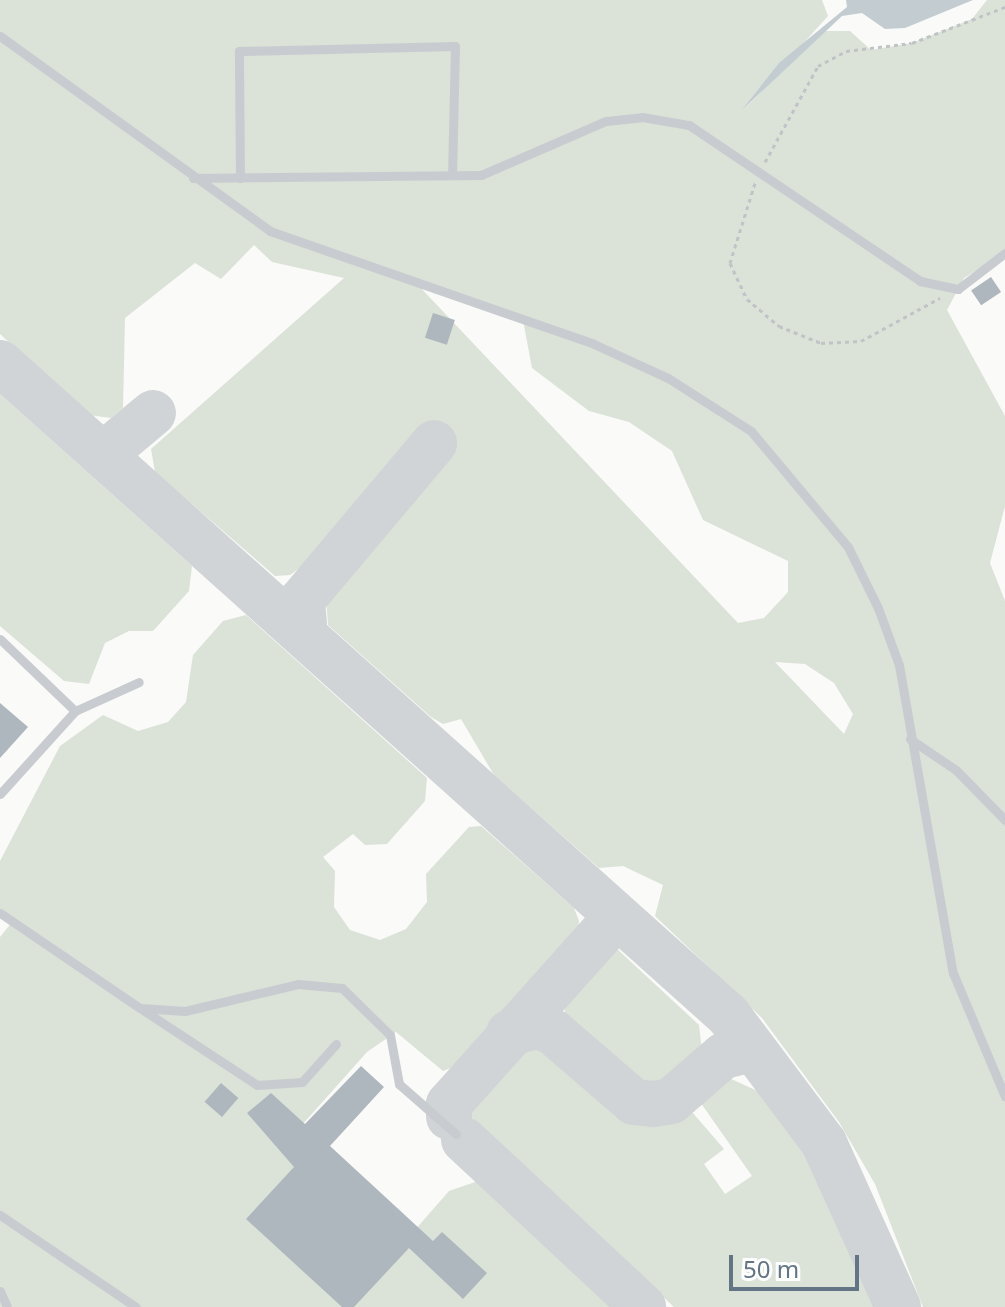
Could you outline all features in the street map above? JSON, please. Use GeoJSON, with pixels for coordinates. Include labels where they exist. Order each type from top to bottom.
{"type":"FeatureCollection","features":[{"type":"Feature","properties":{"kind":"lane"},"geometry":{"type":"LineString","coordinates":[[0,36],[270,231],[594,344],[668,378],[751,431],[848,547],[899,665],[953,973],[1005,1097]]}},
{"type":"Feature","properties":{"kind":"lane"},"geometry":{"type":"LineString","coordinates":[[240,178],[239,51],[455,46],[452,175]]}},
{"type":"Feature","properties":{"kind":"lane"},"geometry":{"type":"LineString","coordinates":[[193,178],[452,175],[510,167],[606,121],[642,117],[689,125],[762,168],[920,281],[958,289],[1005,253]]}},
{"type":"Feature","properties":{"kind":"lane"},"geometry":{"type":"LineString","coordinates":[[0,639],[75,711]]}},
{"type":"Feature","properties":{"kind":"lane"},"geometry":{"type":"LineString","coordinates":[[0,794],[75,711],[139,682]]}},
{"type":"Feature","properties":{"kind":"lane"},"geometry":{"type":"LineString","coordinates":[[910,739],[956,770],[1005,820]]}},
{"type":"Feature","properties":{"kind":"lane"},"geometry":{"type":"LineString","coordinates":[[0,913],[257,1085],[302,1082],[336,1044]]}},
{"type":"Feature","properties":{"kind":"lane"},"geometry":{"type":"LineString","coordinates":[[140,1008],[185,1011],[298,984],[342,988],[390,1035],[399,1084],[456,1134]]}},
{"type":"Feature","properties":{"kind":"lane"},"geometry":{"type":"LineString","coordinates":[[0,1215],[136,1307]]}},
{"type":"Feature","properties":{"kind":"lane"},"geometry":{"type":"LineString","coordinates":[[0,1291],[7,1307]]}},
{"type":"Feature","properties":{"kind":"path"},"geometry":{"type":"LineString","coordinates":[[958,289],[861,341],[821,343],[779,326],[747,299],[730,263],[762,168],[818,66],[846,51],[912,43],[1005,7]]}},
{"type":"Feature","properties":{"kind":"shaded area"},"geometry":{"type":"Polygon","coordinates":[[[0,0],[822,0],[828,16],[743,110],[822,31],[850,31],[871,50],[912,43],[972,19],[987,0],[1005,0],[1005,253],[964,278],[947,310],[1005,416],[1005,506],[990,563],[1005,601],[1005,1307],[923,1307],[875,1184],[839,1122],[762,1018],[655,916],[663,885],[623,866],[599,868],[494,775],[461,719],[443,724],[431,717],[328,625],[326,596],[436,468],[290,575],[275,576],[155,472],[151,449],[344,278],[272,262],[254,245],[221,279],[195,263],[125,318],[123,408],[111,418],[89,415],[0,334],[0,0]],[[418,285],[738,623],[764,618],[788,592],[788,561],[703,520],[672,451],[629,422],[589,411],[532,368],[523,320],[418,285]],[[775,662],[844,734],[853,714],[834,683],[805,664],[775,662]]]}},
{"type":"Feature","properties":{"kind":"shaded area"},"geometry":{"type":"Polygon","coordinates":[[[846,0],[973,0],[905,28],[885,29],[862,13],[842,16],[742,110],[779,63],[847,7],[846,0]]]}},
{"type":"Feature","properties":{"kind":"shaded area"},"geometry":{"type":"Polygon","coordinates":[[[0,394],[192,566],[189,591],[153,631],[129,631],[105,643],[89,684],[64,681],[0,626],[0,394]]]}},
{"type":"Feature","properties":{"kind":"shaded area"},"geometry":{"type":"Polygon","coordinates":[[[246,615],[427,778],[425,801],[387,844],[365,845],[353,834],[323,857],[335,871],[334,907],[350,930],[380,940],[406,929],[427,902],[426,874],[469,827],[481,826],[574,908],[579,921],[576,946],[471,1060],[443,1071],[396,1032],[367,1052],[301,1126],[414,1231],[449,1191],[478,1181],[614,1307],[0,1307],[0,937],[12,922],[0,913],[0,861],[60,746],[103,715],[138,731],[168,722],[186,702],[193,655],[223,621],[246,615]]]}},
{"type":"Feature","properties":{"kind":"shaded area"},"geometry":{"type":"Polygon","coordinates":[[[616,948],[699,1025],[703,1061],[674,1091],[644,1088],[564,1024],[567,978],[589,953],[616,948]]]}},
{"type":"Feature","properties":{"kind":"shaded area"},"geometry":{"type":"Polygon","coordinates":[[[513,1045],[540,1046],[615,1113],[633,1120],[686,1105],[724,1149],[704,1164],[725,1194],[752,1176],[698,1099],[729,1078],[766,1095],[804,1153],[873,1307],[674,1307],[471,1117],[470,1087],[513,1045]]]}},
{"type":"Feature","properties":{"kind":"building"},"geometry":{"type":"Polygon","coordinates":[[[991,277],[1001,292],[981,305],[971,290],[991,277]]]}},
{"type":"Feature","properties":{"kind":"building"},"geometry":{"type":"Polygon","coordinates":[[[433,313],[455,320],[447,345],[425,338],[433,313]]]}},
{"type":"Feature","properties":{"kind":"building"},"geometry":{"type":"Polygon","coordinates":[[[0,703],[28,727],[0,758],[0,703]]]}},
{"type":"Feature","properties":{"kind":"building"},"geometry":{"type":"Polygon","coordinates":[[[361,1066],[384,1087],[330,1146],[433,1241],[442,1232],[487,1273],[463,1299],[409,1248],[354,1307],[342,1307],[246,1219],[294,1167],[247,1113],[271,1093],[305,1124],[361,1066]]]}},
{"type":"Feature","properties":{"kind":"building"},"geometry":{"type":"Polygon","coordinates":[[[221,1083],[238,1098],[222,1117],[205,1102],[221,1083]]]}},
{"type":"Feature","properties":{"kind":"taxiway"},"geometry":{"type":"LineString","coordinates":[[0,363],[728,1015],[824,1143],[898,1307]]}},
{"type":"Feature","properties":{"kind":"taxiway"},"geometry":{"type":"LineString","coordinates":[[110,449],[153,413]]}},
{"type":"Feature","properties":{"kind":"taxiway"},"geometry":{"type":"LineString","coordinates":[[304,624],[302,600],[434,443]]}},
{"type":"Feature","properties":{"kind":"taxiway"},"geometry":{"type":"LineString","coordinates":[[449,1117],[449,1104],[608,926],[617,924]]}},
{"type":"Feature","properties":{"kind":"taxiway"},"geometry":{"type":"LineString","coordinates":[[509,1033],[538,1026],[553,1032],[634,1102],[653,1104],[671,1101],[723,1056],[749,1050]]}},
{"type":"Feature","properties":{"kind":"taxiway"},"geometry":{"type":"LineString","coordinates":[[464,1140],[643,1307]]}}]}
